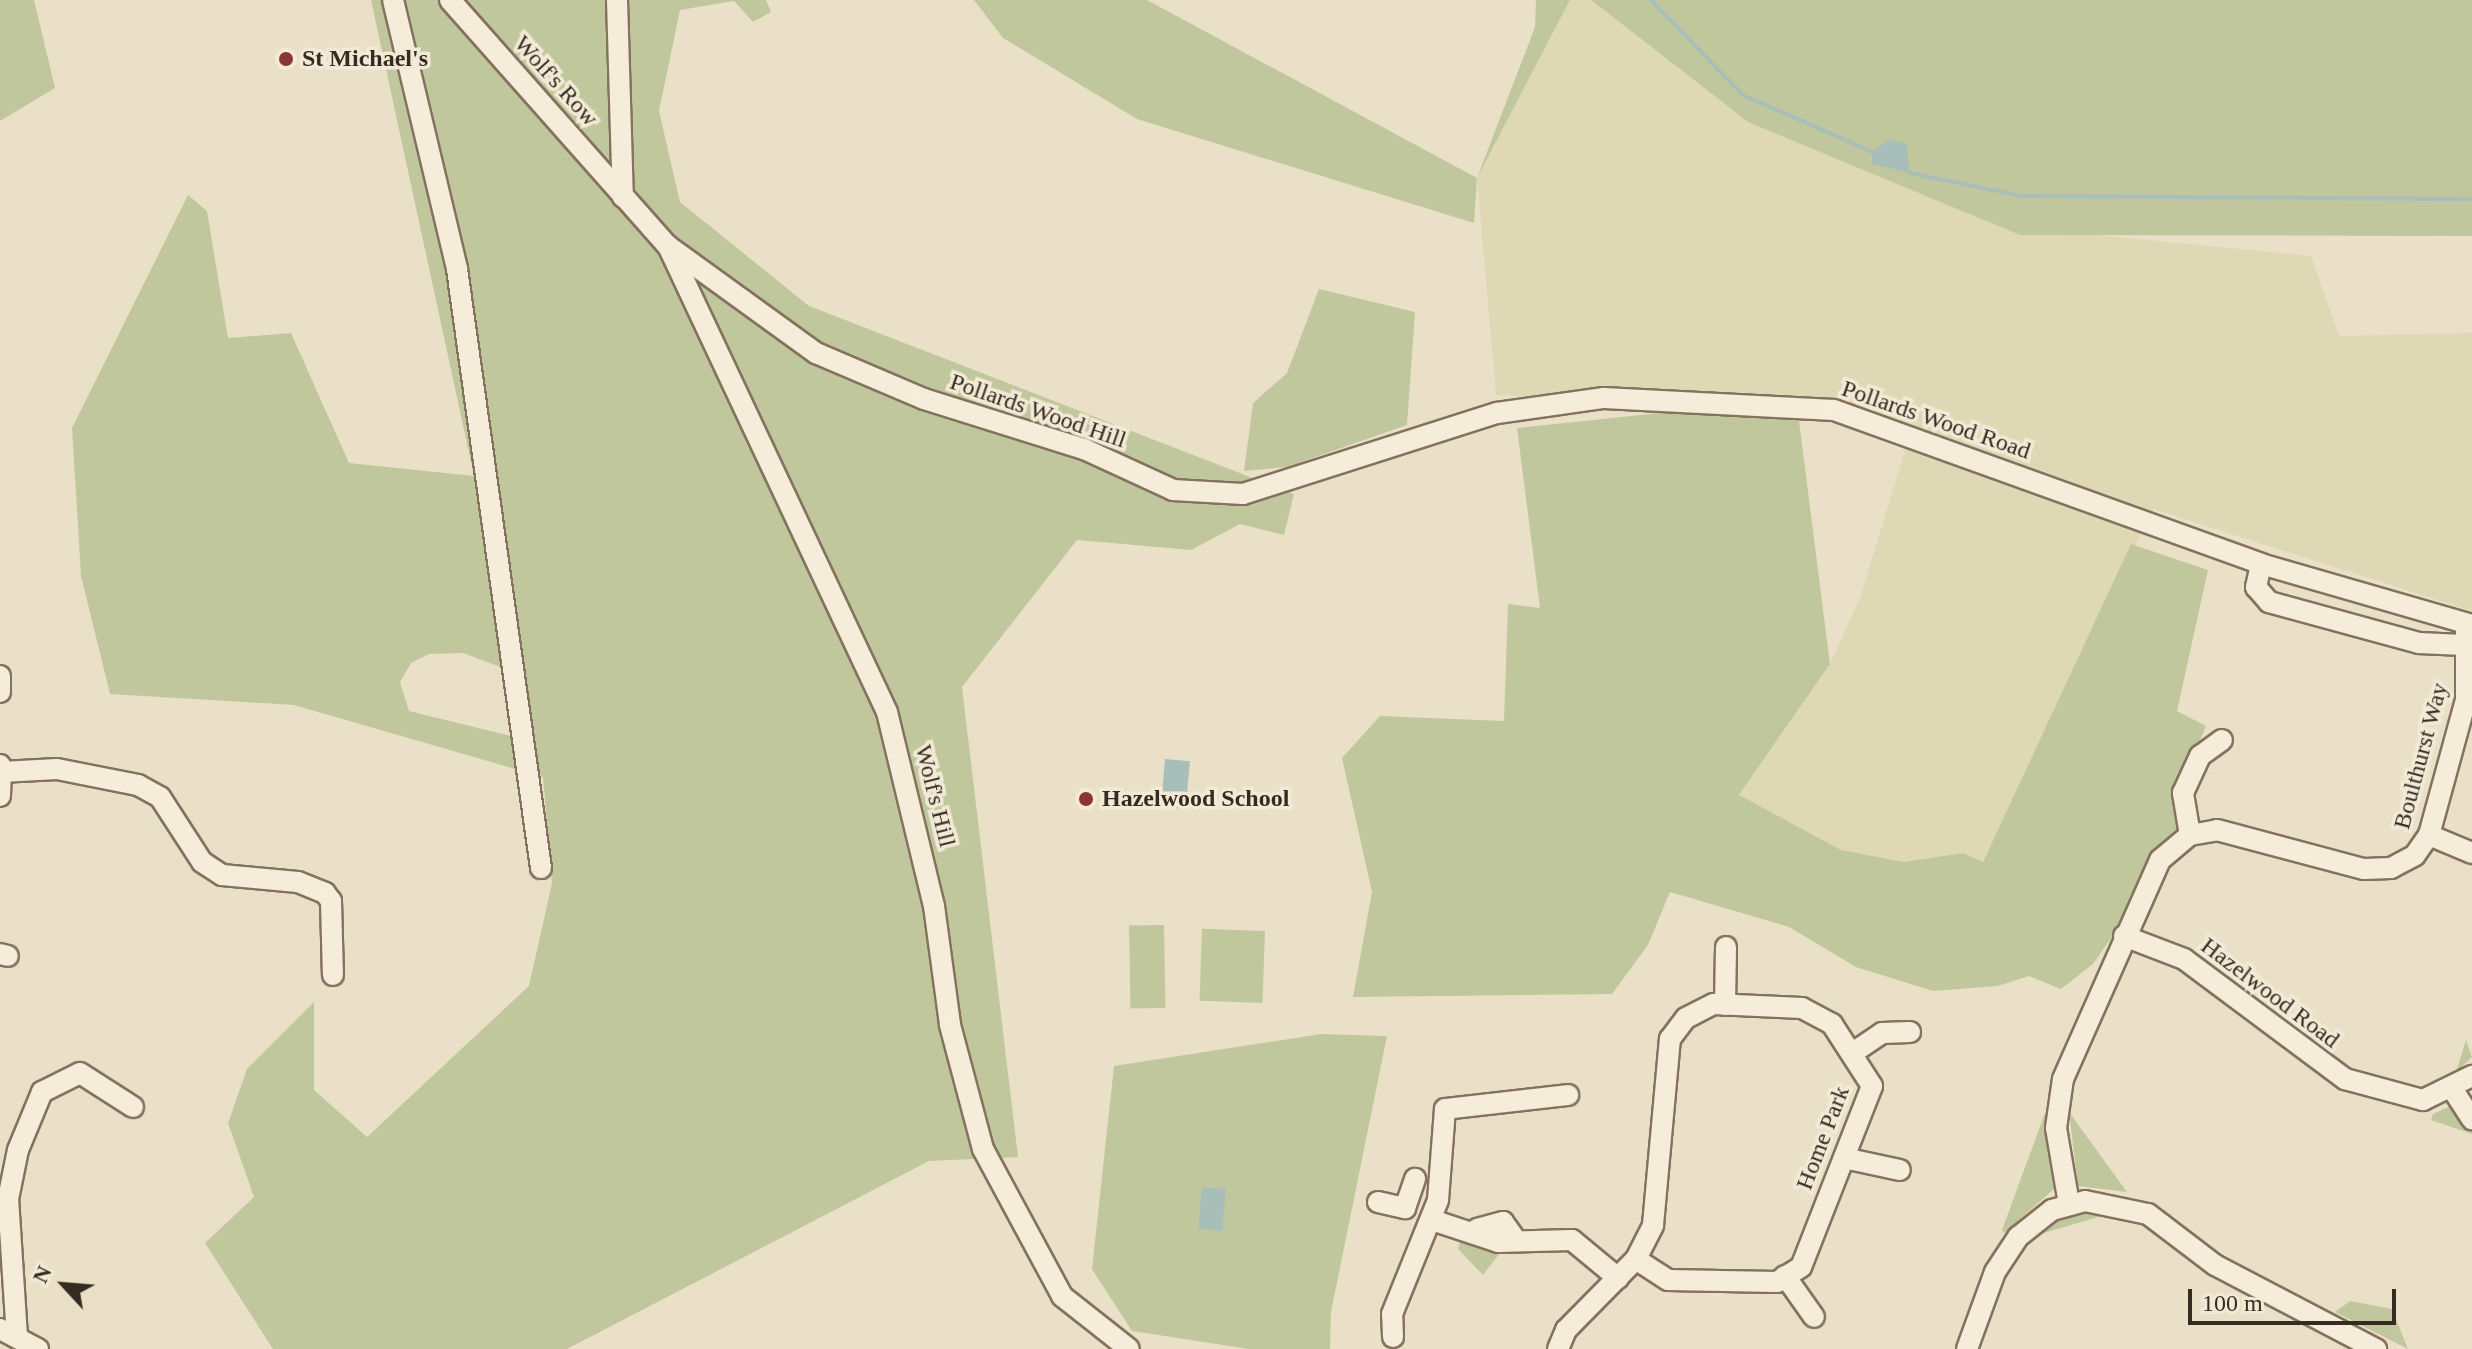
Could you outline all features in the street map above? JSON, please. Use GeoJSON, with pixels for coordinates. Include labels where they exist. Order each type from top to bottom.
{"type":"FeatureCollection","features":[{"type":"Feature","properties":{"kind":"street"},"geometry":{"type":"LineString","coordinates":[[393,0],[457,269],[541,868]]}},
{"type":"Feature","properties":{"kind":"street","name":"Wolf's Row"},"geometry":{"type":"LineString","coordinates":[[450,0],[623,197]]}},
{"type":"Feature","properties":{"kind":"street"},"geometry":{"type":"LineString","coordinates":[[617,0],[623,197]]}},
{"type":"Feature","properties":{"kind":"street","name":"Pollards Wood Hill"},"geometry":{"type":"LineString","coordinates":[[623,197],[668,246],[816,353],[924,399],[1084,449],[1173,490],[1243,494],[1486,419]]}},
{"type":"Feature","properties":{"kind":"street","name":"Wolf's Hill"},"geometry":{"type":"LineString","coordinates":[[668,246],[887,712],[934,906],[950,1025],[983,1149],[1062,1296],[1129,1349]]}},
{"type":"Feature","properties":{"kind":"street","name":"Pollards Wood Road"},"geometry":{"type":"LineString","coordinates":[[1486,419],[1604,398],[1834,410],[2261,564],[2469,624]]}},
{"type":"Feature","properties":{"kind":"street"},"geometry":{"type":"LineString","coordinates":[[2261,564],[2256,587],[2269,602],[2419,643],[2463,645]]}},
{"type":"Feature","properties":{"kind":"street","name":"Boulthurst Way"},"geometry":{"type":"LineString","coordinates":[[2190,835],[2233,833],[2379,870],[2415,855],[2429,835],[2469,684],[2463,645],[2469,624]]}},
{"type":"Feature","properties":{"kind":"street"},"geometry":{"type":"LineString","coordinates":[[0,676],[0,692]]}},
{"type":"Feature","properties":{"kind":"street"},"geometry":{"type":"LineString","coordinates":[[2069,1204],[2056,1128],[2075,1044],[2160,860],[2190,835],[2183,793],[2200,756],[2222,740]]}},
{"type":"Feature","properties":{"kind":"street"},"geometry":{"type":"LineString","coordinates":[[0,796],[1,769],[57,769],[138,785],[160,797],[202,862],[222,875],[298,882],[336,896],[333,975]]}},
{"type":"Feature","properties":{"kind":"street"},"geometry":{"type":"LineString","coordinates":[[2429,835],[2472,853]]}},
{"type":"Feature","properties":{"kind":"street","name":"Hazelwood Road"},"geometry":{"type":"LineString","coordinates":[[2124,936],[2184,959],[2345,1079],[2404,1100],[2453,1090],[2472,1076]]}},
{"type":"Feature","properties":{"kind":"street"},"geometry":{"type":"LineString","coordinates":[[1725,1005],[1726,947]]}},
{"type":"Feature","properties":{"kind":"street","name":"Home Park"},"geometry":{"type":"LineString","coordinates":[[1558,1349],[1566,1330],[1636,1259],[1653,1225],[1670,1039],[1686,1018],[1725,1005],[1802,1008],[1832,1024],[1854,1052],[1872,1086],[1801,1267],[1785,1276]]}},
{"type":"Feature","properties":{"kind":"street"},"geometry":{"type":"LineString","coordinates":[[1854,1052],[1882,1033],[1910,1032]]}},
{"type":"Feature","properties":{"kind":"street"},"geometry":{"type":"LineString","coordinates":[[38,1349],[8,1333],[8,1199],[42,1092],[80,1073],[133,1107]]}},
{"type":"Feature","properties":{"kind":"street"},"geometry":{"type":"LineString","coordinates":[[2453,1090],[2472,1119]]}},
{"type":"Feature","properties":{"kind":"street"},"geometry":{"type":"LineString","coordinates":[[1393,1337],[1392,1314],[1435,1210],[1445,1109],[1568,1095]]}},
{"type":"Feature","properties":{"kind":"street"},"geometry":{"type":"LineString","coordinates":[[1844,1158],[1900,1170]]}},
{"type":"Feature","properties":{"kind":"street"},"geometry":{"type":"LineString","coordinates":[[1378,1202],[1405,1208],[1415,1187],[1435,1210],[1498,1242],[1513,1236],[1572,1240],[1618,1278]]}},
{"type":"Feature","properties":{"kind":"street"},"geometry":{"type":"LineString","coordinates":[[1967,1349],[2005,1254],[2032,1224],[2069,1204],[2116,1203],[2148,1214],[2215,1265],[2376,1349]]}},
{"type":"Feature","properties":{"kind":"street"},"geometry":{"type":"LineString","coordinates":[[1636,1259],[1668,1280],[1785,1276],[1814,1317]]}},
{"type":"Feature","properties":{"kind":"shaded area"},"geometry":{"type":"Polygon","coordinates":[[[1570,0],[1591,0],[1748,122],[2016,227],[2311,256],[2339,336],[2472,333],[2472,611],[2153,509],[1983,861],[1963,853],[1904,862],[1841,850],[1739,796],[1830,664],[1860,598],[1909,437],[1834,410],[1496,395],[1477,178],[1570,0]]]}},
{"type":"Feature","properties":{"kind":"green space"},"geometry":{"type":"Polygon","coordinates":[[[0,0],[34,0],[55,88],[0,121],[0,0]]]}},
{"type":"Feature","properties":{"kind":"green space"},"geometry":{"type":"Polygon","coordinates":[[[371,0],[766,0],[771,12],[753,22],[734,1],[680,10],[659,111],[680,202],[809,306],[1294,494],[1284,535],[1240,524],[1191,550],[1077,540],[962,687],[1018,1157],[929,1161],[567,1349],[273,1349],[205,1243],[254,1197],[228,1123],[247,1069],[314,1002],[314,1090],[367,1137],[529,986],[552,883],[543,777],[294,705],[110,694],[81,576],[72,428],[188,195],[207,211],[228,338],[291,333],[349,463],[474,476],[371,0]],[[463,653],[429,654],[411,663],[400,682],[409,711],[511,736],[503,668],[463,653]]]}},
{"type":"Feature","properties":{"kind":"green space"},"geometry":{"type":"Polygon","coordinates":[[[974,0],[1147,0],[1477,178],[1474,223],[1137,119],[1003,38],[974,0]]]}},
{"type":"Feature","properties":{"kind":"green space"},"geometry":{"type":"Polygon","coordinates":[[[1536,0],[1570,0],[1477,178],[1535,27],[1536,0]]]}},
{"type":"Feature","properties":{"kind":"green space"},"geometry":{"type":"Polygon","coordinates":[[[1591,0],[2472,0],[2472,236],[2020,235],[1748,122],[1591,0]]]}},
{"type":"Feature","properties":{"kind":"green space"},"geometry":{"type":"Polygon","coordinates":[[[1319,289],[1415,312],[1407,425],[1287,467],[1244,471],[1253,403],[1287,373],[1319,289]]]}},
{"type":"Feature","properties":{"kind":"green space"},"geometry":{"type":"Polygon","coordinates":[[[1717,407],[1799,421],[1830,664],[1739,795],[1841,850],[1904,862],[1963,853],[1983,862],[2131,544],[2208,570],[2177,711],[2206,726],[2177,794],[2178,829],[2155,855],[2123,921],[2093,964],[2061,989],[2029,976],[1998,986],[1933,991],[1856,967],[1789,927],[1670,892],[1648,945],[1612,994],[1353,997],[1372,892],[1342,758],[1380,716],[1504,721],[1508,604],[1540,608],[1517,428],[1717,407]]]}},
{"type":"Feature","properties":{"kind":"green space"},"geometry":{"type":"Polygon","coordinates":[[[1164,925],[1165,1008],[1130,1009],[1129,926],[1164,925]]]}},
{"type":"Feature","properties":{"kind":"green space"},"geometry":{"type":"Polygon","coordinates":[[[1202,929],[1265,931],[1262,1003],[1200,1001],[1202,929]]]}},
{"type":"Feature","properties":{"kind":"green space"},"geometry":{"type":"Polygon","coordinates":[[[1321,1034],[1387,1036],[1331,1312],[1330,1349],[1249,1349],[1132,1331],[1092,1269],[1114,1066],[1321,1034]]]}},
{"type":"Feature","properties":{"kind":"green space"},"geometry":{"type":"Polygon","coordinates":[[[2466,1040],[2472,1057],[2456,1072],[2466,1040]]]}},
{"type":"Feature","properties":{"kind":"green space"},"geometry":{"type":"Polygon","coordinates":[[[2472,1096],[2472,1134],[2431,1120],[2433,1114],[2472,1096]]]}},
{"type":"Feature","properties":{"kind":"green space"},"geometry":{"type":"Polygon","coordinates":[[[2069,1112],[2127,1192],[2078,1186],[2069,1112]]]}},
{"type":"Feature","properties":{"kind":"green space"},"geometry":{"type":"Polygon","coordinates":[[[2045,1113],[2054,1189],[2004,1233],[2002,1230],[2045,1113]]]}},
{"type":"Feature","properties":{"kind":"green space"},"geometry":{"type":"Polygon","coordinates":[[[2082,1209],[2115,1212],[2030,1237],[2054,1217],[2082,1209]]]}},
{"type":"Feature","properties":{"kind":"green space"},"geometry":{"type":"Polygon","coordinates":[[[1513,1236],[1483,1275],[1458,1249],[1461,1238],[1513,1236]]]}},
{"type":"Feature","properties":{"kind":"green space"},"geometry":{"type":"Polygon","coordinates":[[[2350,1301],[2392,1309],[2408,1349],[2335,1312],[2350,1301]]]}},
{"type":"Feature","properties":{"kind":"water"},"geometry":{"type":"Polygon","coordinates":[[[1887,140],[1906,143],[1910,173],[1872,164],[1872,152],[1887,140]]]}},
{"type":"Feature","properties":{"kind":"water"},"geometry":{"type":"Polygon","coordinates":[[[1165,759],[1190,761],[1186,809],[1161,807],[1165,759]]]}},
{"type":"Feature","properties":{"kind":"water"},"geometry":{"type":"Polygon","coordinates":[[[1202,1187],[1226,1189],[1222,1231],[1198,1229],[1202,1187]]]}},
{"type":"Feature","properties":{"kind":"waterway"},"geometry":{"type":"LineString","coordinates":[[1651,0],[1743,95],[1872,152]]}},
{"type":"Feature","properties":{"kind":"waterway"},"geometry":{"type":"LineString","coordinates":[[1910,173],[2021,196],[2472,199]]}},
{"type":"Feature","properties":{"kind":"place","name":"St Michael's"},"geometry":{"type":"Point","coordinates":[286,59]}},
{"type":"Feature","properties":{"kind":"place","name":"Hazelwood School"},"geometry":{"type":"Point","coordinates":[1086,799]}}]}
